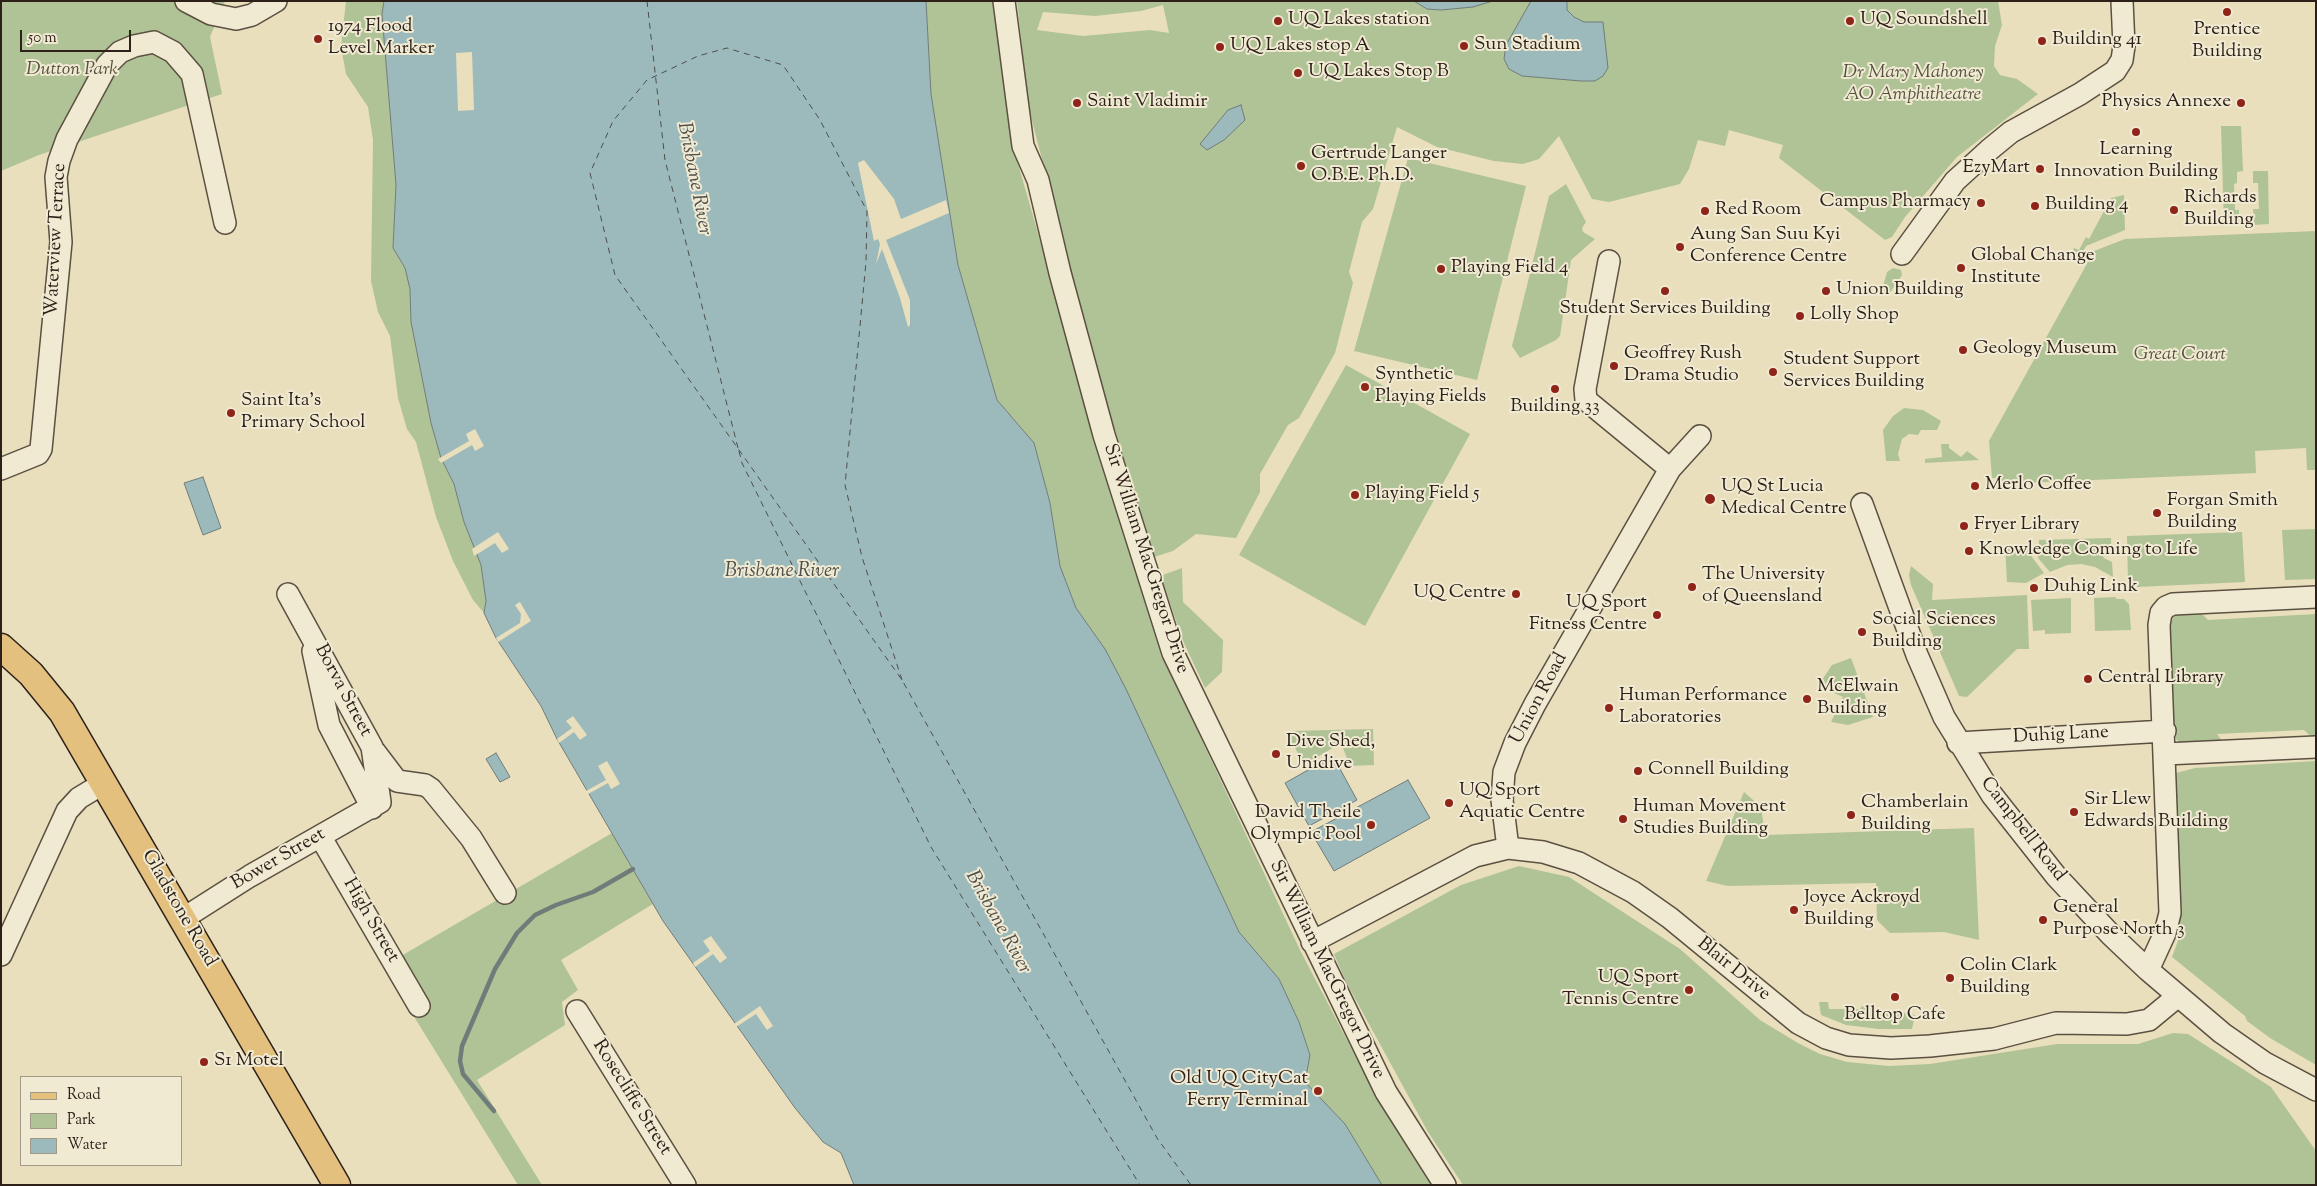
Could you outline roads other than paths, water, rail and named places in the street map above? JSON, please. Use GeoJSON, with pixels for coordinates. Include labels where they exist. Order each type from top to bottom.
{"type":"FeatureCollection","features":[{"type":"Feature","properties":{"kind":"main road","name":"Gladstone Road"},"geometry":{"type":"LineString","coordinates":[[1,647],[31,674],[54,702],[184,918],[337,1185]]}},
{"type":"Feature","properties":{"kind":"street"},"geometry":{"type":"LineString","coordinates":[[186,1],[210,14],[236,19],[252,15],[276,1]]}},
{"type":"Feature","properties":{"kind":"street","name":"Sir William MacGregor Drive"},"geometry":{"type":"LineString","coordinates":[[1004,1],[1023,146],[1038,180],[1060,273],[1104,436],[1173,653],[1386,1092],[1445,1185]]}},
{"type":"Feature","properties":{"kind":"street"},"geometry":{"type":"LineString","coordinates":[[1902,254],[1955,181],[1989,150],[2011,132],[2080,94],[2115,71],[2122,60],[2124,46],[2122,1]]}},
{"type":"Feature","properties":{"kind":"street","name":"Waterview Terrace"},"geometry":{"type":"LineString","coordinates":[[1,469],[40,452],[61,242],[56,177],[59,161],[68,139],[108,65],[120,52],[134,46],[154,42],[173,52],[192,74],[225,223]]}},
{"type":"Feature","properties":{"kind":"street"},"geometry":{"type":"LineString","coordinates":[[1609,261],[1585,389],[1586,400],[1670,469]]}},
{"type":"Feature","properties":{"kind":"street","name":"Union Road"},"geometry":{"type":"LineString","coordinates":[[1508,848],[1502,800],[1504,772],[1515,743],[1535,704],[1670,469],[1700,436]]}},
{"type":"Feature","properties":{"kind":"street","name":"Campbell Road"},"geometry":{"type":"LineString","coordinates":[[1862,504],[1917,655],[1944,717],[1958,743],[1992,795],[2056,876],[2111,935],[2148,970],[2222,1033],[2265,1063],[2316,1090]]}},
{"type":"Feature","properties":{"kind":"street","name":"Borva Street"},"geometry":{"type":"LineString","coordinates":[[288,594],[372,747],[397,781],[425,785],[431,789],[468,834],[505,893]]}},
{"type":"Feature","properties":{"kind":"street"},"geometry":{"type":"LineString","coordinates":[[2148,970],[2165,933],[2170,914],[2159,622],[2161,613],[2166,607],[2176,604],[2316,597]]}},
{"type":"Feature","properties":{"kind":"street","name":"Borva Street"},"geometry":{"type":"LineString","coordinates":[[312,636],[315,668],[328,724],[374,807],[380,798],[372,747]]}},
{"type":"Feature","properties":{"kind":"street","name":"Duhig Lane"},"geometry":{"type":"LineString","coordinates":[[1958,743],[2164,731]]}},
{"type":"Feature","properties":{"kind":"street"},"geometry":{"type":"LineString","coordinates":[[2165,754],[2316,747]]}},
{"type":"Feature","properties":{"kind":"street"},"geometry":{"type":"LineString","coordinates":[[1,955],[67,811],[79,798],[104,784]]}},
{"type":"Feature","properties":{"kind":"street","name":"Bower Street"},"geometry":{"type":"LineString","coordinates":[[184,918],[250,876],[374,807]]}},
{"type":"Feature","properties":{"kind":"street","name":"High Street"},"geometry":{"type":"LineString","coordinates":[[320,836],[419,1006]]}},
{"type":"Feature","properties":{"kind":"street","name":"Blair Drive"},"geometry":{"type":"LineString","coordinates":[[1312,942],[1475,856],[1508,848],[1543,852],[1579,863],[1633,892],[1670,918],[1798,1023],[1826,1038],[1849,1045],[1891,1048],[1930,1046],[1994,1039],[2056,1023],[2128,1024],[2149,1020],[2178,996]]}},
{"type":"Feature","properties":{"kind":"street","name":"Rosecliffe Street"},"geometry":{"type":"LineString","coordinates":[[577,1012],[684,1185]]}},
{"type":"Feature","properties":{"kind":"water","name":"Brisbane River"},"geometry":{"type":"Polygon","coordinates":[[[384,1],[926,1],[931,94],[958,265],[997,400],[1034,443],[1050,503],[1060,566],[1076,608],[1105,649],[1126,689],[1239,932],[1279,979],[1299,1022],[1310,1055],[1305,1082],[1345,1124],[1382,1185],[854,1185],[841,1153],[823,1142],[795,1108],[663,921],[557,739],[541,706],[496,638],[484,613],[486,601],[481,565],[464,522],[454,484],[441,458],[431,423],[411,322],[410,289],[405,268],[393,248],[396,185],[382,14],[384,1]]]}},
{"type":"Feature","properties":{"kind":"water"},"geometry":{"type":"Polygon","coordinates":[[[1414,1],[1493,1],[1473,7],[1441,10],[1427,9],[1414,1]]]}},
{"type":"Feature","properties":{"kind":"water"},"geometry":{"type":"Polygon","coordinates":[[[1531,1],[1567,1],[1567,10],[1574,17],[1584,22],[1603,22],[1608,68],[1603,76],[1595,81],[1581,81],[1522,76],[1509,69],[1504,59],[1506,45],[1531,1]]]}},
{"type":"Feature","properties":{"kind":"water"},"geometry":{"type":"Polygon","coordinates":[[[1241,105],[1245,120],[1224,140],[1207,150],[1200,144],[1228,110],[1241,105]]]}},
{"type":"Feature","properties":{"kind":"water"},"geometry":{"type":"Polygon","coordinates":[[[203,477],[221,528],[203,535],[184,483],[203,477]]]}},
{"type":"Feature","properties":{"kind":"water"},"geometry":{"type":"Polygon","coordinates":[[[496,753],[510,777],[500,782],[486,759],[496,753]]]}},
{"type":"Feature","properties":{"kind":"water"},"geometry":{"type":"Polygon","coordinates":[[[1333,756],[1357,800],[1309,826],[1285,783],[1333,756]]]}},
{"type":"Feature","properties":{"kind":"water","name":"David Theile Olympic Pool"},"geometry":{"type":"Polygon","coordinates":[[[1408,780],[1430,818],[1334,871],[1311,832],[1408,780]]]}},
{"type":"Feature","properties":{"kind":"waterway"},"geometry":{"type":"LineString","coordinates":[[494,1111],[463,1074],[460,1061],[462,1046],[495,969],[517,933],[535,915],[556,905],[593,892],[633,869]]}},
{"type":"Feature","properties":{"kind":"place","name":"Prentice Building"},"geometry":{"type":"Point","coordinates":[2227,12]}},
{"type":"Feature","properties":{"kind":"place","name":"UQ Lakes station"},"geometry":{"type":"Point","coordinates":[1278,21]}},
{"type":"Feature","properties":{"kind":"place","name":"UQ Soundshell"},"geometry":{"type":"Point","coordinates":[1850,21]}},
{"type":"Feature","properties":{"kind":"place","name":"1974 Flood Level Marker"},"geometry":{"type":"Point","coordinates":[318,39]}},
{"type":"Feature","properties":{"kind":"place","name":"Building 41"},"geometry":{"type":"Point","coordinates":[2042,41]}},
{"type":"Feature","properties":{"kind":"place","name":"Sun Stadium"},"geometry":{"type":"Point","coordinates":[1464,46]}},
{"type":"Feature","properties":{"kind":"place","name":"UQ Lakes stop A"},"geometry":{"type":"Point","coordinates":[1220,47]}},
{"type":"Feature","properties":{"kind":"place","name":"UQ Lakes Stop B"},"geometry":{"type":"Point","coordinates":[1298,73]}},
{"type":"Feature","properties":{"kind":"place","name":"Saint Vladimir"},"geometry":{"type":"Point","coordinates":[1077,103]}},
{"type":"Feature","properties":{"kind":"place","name":"Physics Annexe"},"geometry":{"type":"Point","coordinates":[2241,103]}},
{"type":"Feature","properties":{"kind":"place","name":"Learning Innovation Building"},"geometry":{"type":"Point","coordinates":[2136,132]}},
{"type":"Feature","properties":{"kind":"place","name":"Gertrude Langer O.B.E. Ph.D."},"geometry":{"type":"Point","coordinates":[1301,166]}},
{"type":"Feature","properties":{"kind":"place","name":"EzyMart"},"geometry":{"type":"Point","coordinates":[2040,169]}},
{"type":"Feature","properties":{"kind":"place","name":"Campus Pharmacy"},"geometry":{"type":"Point","coordinates":[1981,203]}},
{"type":"Feature","properties":{"kind":"place","name":"Building 4"},"geometry":{"type":"Point","coordinates":[2035,206]}},
{"type":"Feature","properties":{"kind":"place","name":"Richards Building"},"geometry":{"type":"Point","coordinates":[2174,210]}},
{"type":"Feature","properties":{"kind":"place","name":"Red Room"},"geometry":{"type":"Point","coordinates":[1705,211]}},
{"type":"Feature","properties":{"kind":"place","name":"Aung San Suu Kyi Conference Centre"},"geometry":{"type":"Point","coordinates":[1680,247]}},
{"type":"Feature","properties":{"kind":"place","name":"Global Change Institute"},"geometry":{"type":"Point","coordinates":[1961,268]}},
{"type":"Feature","properties":{"kind":"place","name":"Playing Field 4"},"geometry":{"type":"Point","coordinates":[1441,269]}},
{"type":"Feature","properties":{"kind":"place","name":"Student Services Building"},"geometry":{"type":"Point","coordinates":[1665,291]}},
{"type":"Feature","properties":{"kind":"place","name":"Union Building"},"geometry":{"type":"Point","coordinates":[1826,291]}},
{"type":"Feature","properties":{"kind":"place","name":"Lolly Shop"},"geometry":{"type":"Point","coordinates":[1800,316]}},
{"type":"Feature","properties":{"kind":"place","name":"Geology Museum"},"geometry":{"type":"Point","coordinates":[1963,350]}},
{"type":"Feature","properties":{"kind":"place","name":"Geoffrey Rush Drama Studio"},"geometry":{"type":"Point","coordinates":[1614,366]}},
{"type":"Feature","properties":{"kind":"place","name":"Student Support Services Building"},"geometry":{"type":"Point","coordinates":[1773,372]}},
{"type":"Feature","properties":{"kind":"place","name":"Synthetic Playing Fields"},"geometry":{"type":"Point","coordinates":[1365,387]}},
{"type":"Feature","properties":{"kind":"place","name":"Building 33"},"geometry":{"type":"Point","coordinates":[1555,389]}},
{"type":"Feature","properties":{"kind":"place","name":"Saint Ita's Primary School"},"geometry":{"type":"Point","coordinates":[231,413]}},
{"type":"Feature","properties":{"kind":"place","name":"Merlo Coffee"},"geometry":{"type":"Point","coordinates":[1975,486]}},
{"type":"Feature","properties":{"kind":"place","name":"Playing Field 5"},"geometry":{"type":"Point","coordinates":[1355,495]}},
{"type":"Feature","properties":{"kind":"place","name":"UQ St Lucia Medical Centre"},"geometry":{"type":"Point","coordinates":[1710,499]}},
{"type":"Feature","properties":{"kind":"place","name":"Forgan Smith Building"},"geometry":{"type":"Point","coordinates":[2157,513]}},
{"type":"Feature","properties":{"kind":"place","name":"Fryer Library"},"geometry":{"type":"Point","coordinates":[1964,526]}},
{"type":"Feature","properties":{"kind":"place","name":"Knowledge Coming to Life"},"geometry":{"type":"Point","coordinates":[1969,551]}},
{"type":"Feature","properties":{"kind":"place","name":"The University of Queensland"},"geometry":{"type":"Point","coordinates":[1692,587]}},
{"type":"Feature","properties":{"kind":"place","name":"Duhig Link"},"geometry":{"type":"Point","coordinates":[2034,588]}},
{"type":"Feature","properties":{"kind":"place","name":"UQ Centre"},"geometry":{"type":"Point","coordinates":[1516,594]}},
{"type":"Feature","properties":{"kind":"place","name":"UQ Sport Fitness Centre"},"geometry":{"type":"Point","coordinates":[1657,615]}},
{"type":"Feature","properties":{"kind":"place","name":"Social Sciences Building"},"geometry":{"type":"Point","coordinates":[1862,632]}},
{"type":"Feature","properties":{"kind":"place","name":"Central Library"},"geometry":{"type":"Point","coordinates":[2088,679]}},
{"type":"Feature","properties":{"kind":"place","name":"McElwain Building"},"geometry":{"type":"Point","coordinates":[1807,699]}},
{"type":"Feature","properties":{"kind":"place","name":"Human Performance Laboratories"},"geometry":{"type":"Point","coordinates":[1609,708]}},
{"type":"Feature","properties":{"kind":"place","name":"Dive Shed, Unidive"},"geometry":{"type":"Point","coordinates":[1276,754]}},
{"type":"Feature","properties":{"kind":"place","name":"Connell Building"},"geometry":{"type":"Point","coordinates":[1638,771]}},
{"type":"Feature","properties":{"kind":"place","name":"UQ Sport Aquatic Centre"},"geometry":{"type":"Point","coordinates":[1449,803]}},
{"type":"Feature","properties":{"kind":"place","name":"Sir Llew Edwards Building"},"geometry":{"type":"Point","coordinates":[2074,812]}},
{"type":"Feature","properties":{"kind":"place","name":"Chamberlain Building"},"geometry":{"type":"Point","coordinates":[1851,815]}},
{"type":"Feature","properties":{"kind":"place","name":"Human Movement Studies Building"},"geometry":{"type":"Point","coordinates":[1623,819]}},
{"type":"Feature","properties":{"kind":"place","name":"David Theile Olympic Pool"},"geometry":{"type":"Point","coordinates":[1371,825]}},
{"type":"Feature","properties":{"kind":"place","name":"Joyce Ackroyd Building"},"geometry":{"type":"Point","coordinates":[1794,910]}},
{"type":"Feature","properties":{"kind":"place","name":"General Purpose North 3"},"geometry":{"type":"Point","coordinates":[2043,920]}},
{"type":"Feature","properties":{"kind":"place","name":"Colin Clark Building"},"geometry":{"type":"Point","coordinates":[1950,978]}},
{"type":"Feature","properties":{"kind":"place","name":"UQ Sport Tennis Centre"},"geometry":{"type":"Point","coordinates":[1689,990]}},
{"type":"Feature","properties":{"kind":"place","name":"Belltop Cafe"},"geometry":{"type":"Point","coordinates":[1895,997]}},
{"type":"Feature","properties":{"kind":"place","name":"S1 Motel"},"geometry":{"type":"Point","coordinates":[204,1062]}},
{"type":"Feature","properties":{"kind":"place","name":"Old UQ CityCat Ferry Terminal"},"geometry":{"type":"Point","coordinates":[1318,1091]}},
{"type":"Feature","properties":{"kind":"park label","name":"Dutton Park"},"geometry":{"type":"Point","coordinates":[72,71]}},
{"type":"Feature","properties":{"kind":"park label","name":"Dr Mary Mahoney AO Amphitheatre"},"geometry":{"type":"Point","coordinates":[1913,85]}},
{"type":"Feature","properties":{"kind":"park label","name":"Great Court"},"geometry":{"type":"Point","coordinates":[2180,356]}}]}
